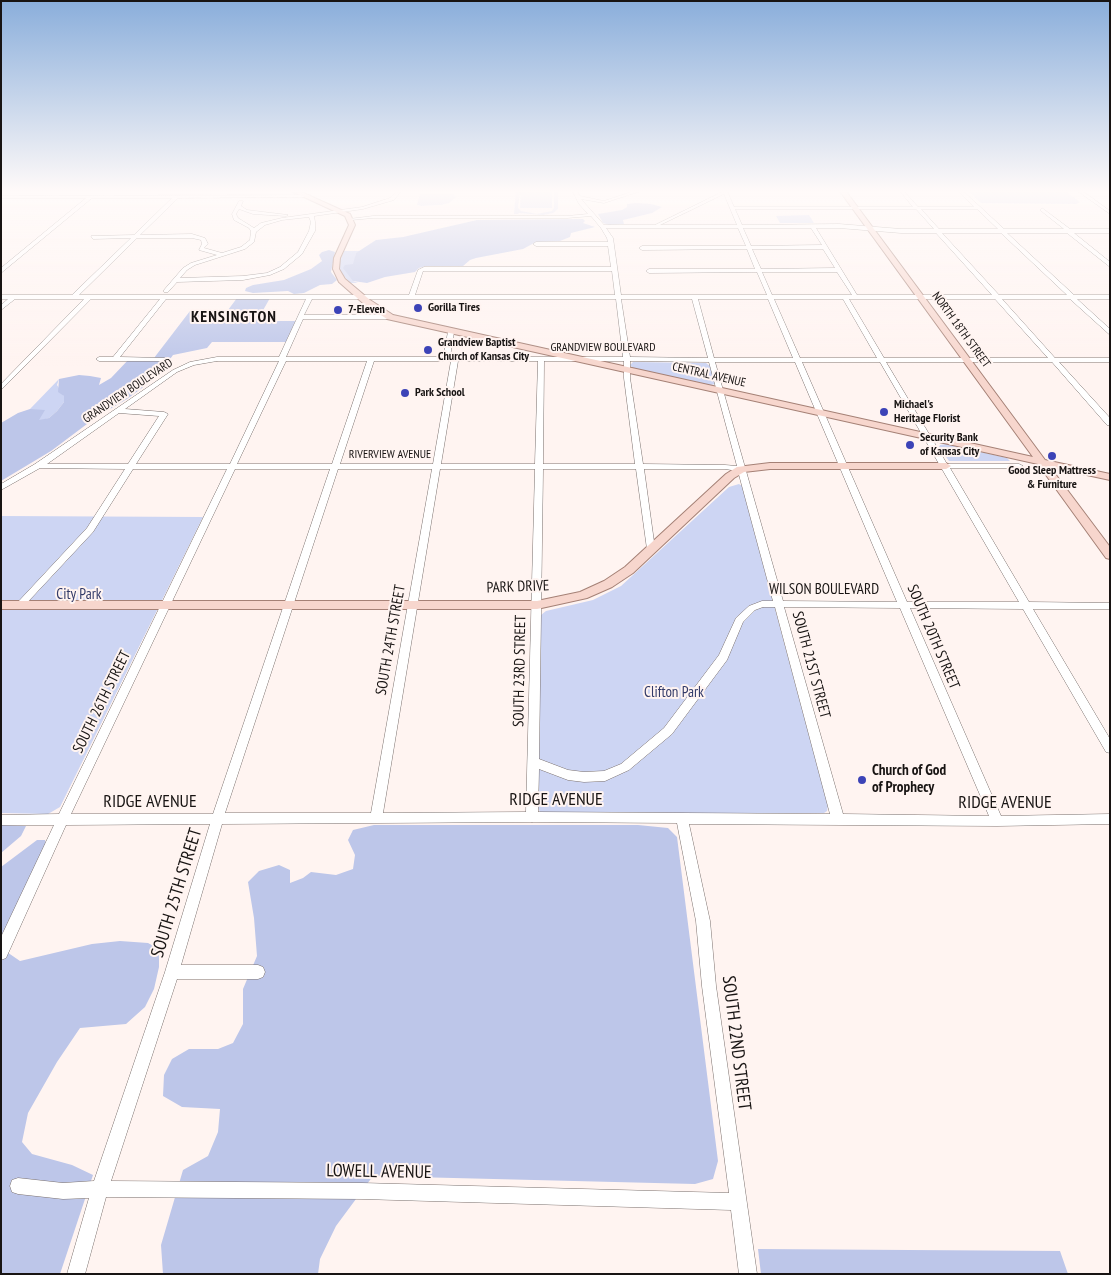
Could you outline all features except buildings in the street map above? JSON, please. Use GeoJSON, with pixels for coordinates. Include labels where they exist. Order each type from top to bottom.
{"type":"FeatureCollection","features":[{"type":"Feature","properties":{"kind":"main road"},"geometry":{"type":"LineString","coordinates":[[342,250],[336,269],[342,280],[377,310],[390,317]]}},
{"type":"Feature","properties":{"kind":"main road","name":"NORTH 18TH STREET"},"geometry":{"type":"LineString","coordinates":[[886,250],[1110,555]]}},
{"type":"Feature","properties":{"kind":"main road"},"geometry":{"type":"LineString","coordinates":[[373,297],[379,307],[377,310]]}},
{"type":"Feature","properties":{"kind":"main road","name":"CENTRAL AVENUE"},"geometry":{"type":"LineString","coordinates":[[390,317],[579,359],[627,365],[720,390],[1110,477]]}},
{"type":"Feature","properties":{"kind":"main road"},"geometry":{"type":"LineString","coordinates":[[740,465],[946,466]]}},
{"type":"Feature","properties":{"kind":"main road","name":"PARK DRIVE"},"geometry":{"type":"LineString","coordinates":[[1,604],[164,606],[537,605],[583,595],[608,584],[629,570],[740,465]]}},
{"type":"Feature","properties":{"kind":"street"},"geometry":{"type":"LineString","coordinates":[[1,271],[27,250]]}},
{"type":"Feature","properties":{"kind":"street"},"geometry":{"type":"LineString","coordinates":[[74,297],[122,250]]}},
{"type":"Feature","properties":{"kind":"street"},"geometry":{"type":"LineString","coordinates":[[115,359],[201,250]]}},
{"type":"Feature","properties":{"kind":"street"},"geometry":{"type":"LineString","coordinates":[[202,250],[210,253],[223,254]]}},
{"type":"Feature","properties":{"kind":"street"},"geometry":{"type":"LineString","coordinates":[[185,269],[199,261],[241,250]]}},
{"type":"Feature","properties":{"kind":"street"},"geometry":{"type":"LineString","coordinates":[[175,280],[243,278],[268,274],[282,268],[302,250]]}},
{"type":"Feature","properties":{"kind":"street"},"geometry":{"type":"LineString","coordinates":[[611,250],[651,549]]}},
{"type":"Feature","properties":{"kind":"street","name":"SOUTH 20TH STREET"},"geometry":{"type":"LineString","coordinates":[[749,250],[997,820]]}},
{"type":"Feature","properties":{"kind":"street"},"geometry":{"type":"LineString","coordinates":[[827,250],[855,296]]}},
{"type":"Feature","properties":{"kind":"street"},"geometry":{"type":"LineString","coordinates":[[954,250],[1110,423]]}},
{"type":"Feature","properties":{"kind":"street"},"geometry":{"type":"LineString","coordinates":[[1023,250],[1110,332]]}},
{"type":"Feature","properties":{"kind":"street"},"geometry":{"type":"LineString","coordinates":[[1091,250],[1110,265]]}},
{"type":"Feature","properties":{"kind":"street"},"geometry":{"type":"LineString","coordinates":[[1099,256],[1110,256]]}},
{"type":"Feature","properties":{"kind":"street"},"geometry":{"type":"LineString","coordinates":[[411,297],[421,270],[424,269],[614,269]]}},
{"type":"Feature","properties":{"kind":"street"},"geometry":{"type":"LineString","coordinates":[[649,270],[839,270]]}},
{"type":"Feature","properties":{"kind":"street"},"geometry":{"type":"LineString","coordinates":[[1,297],[89,297],[165,294],[361,297],[1110,297]]}},
{"type":"Feature","properties":{"kind":"street","name":"SOUTH 26TH STREET"},"geometry":{"type":"LineString","coordinates":[[1,952],[62,820],[283,360],[283,355],[310,296]]}},
{"type":"Feature","properties":{"kind":"street","name":"SOUTH 21ST STREET"},"geometry":{"type":"LineString","coordinates":[[694,296],[838,820]]}},
{"type":"Feature","properties":{"kind":"street"},"geometry":{"type":"LineString","coordinates":[[1,308],[14,297]]}},
{"type":"Feature","properties":{"kind":"street"},"geometry":{"type":"LineString","coordinates":[[2,386],[89,297]]}},
{"type":"Feature","properties":{"kind":"street"},"geometry":{"type":"LineString","coordinates":[[845,297],[946,466],[1110,749]]}},
{"type":"Feature","properties":{"kind":"street","name":"CENTRAL AVENUE"},"geometry":{"type":"LineString","coordinates":[[300,317],[390,317]]}},
{"type":"Feature","properties":{"kind":"street"},"geometry":{"type":"LineString","coordinates":[[446,359],[452,332]]}},
{"type":"Feature","properties":{"kind":"street"},"geometry":{"type":"LineString","coordinates":[[99,359],[163,359]]}},
{"type":"Feature","properties":{"kind":"street","name":"GRANDVIEW BOULEVARD"},"geometry":{"type":"LineString","coordinates":[[1,488],[38,466],[175,371],[192,363],[217,359],[579,359]]}},
{"type":"Feature","properties":{"kind":"street","name":"SOUTH 25TH STREET"},"geometry":{"type":"LineString","coordinates":[[76,1274],[100,1189],[172,972],[217,820],[370,359]]}},
{"type":"Feature","properties":{"kind":"street","name":"SOUTH 24TH STREET"},"geometry":{"type":"LineString","coordinates":[[376,819],[455,359]]}},
{"type":"Feature","properties":{"kind":"street","name":"SOUTH 23RD STREET"},"geometry":{"type":"LineString","coordinates":[[532,817],[541,359]]}},
{"type":"Feature","properties":{"kind":"street","name":"GRANDVIEW BOULEVARD"},"geometry":{"type":"LineString","coordinates":[[627,365],[711,360],[1110,360]]}},
{"type":"Feature","properties":{"kind":"street"},"geometry":{"type":"LineString","coordinates":[[22,604],[90,530],[164,414],[118,411]]}},
{"type":"Feature","properties":{"kind":"street","name":"RIVERVIEW AVENUE"},"geometry":{"type":"LineString","coordinates":[[38,466],[740,465]]}},
{"type":"Feature","properties":{"kind":"street"},"geometry":{"type":"LineString","coordinates":[[946,466],[1019,466]]}},
{"type":"Feature","properties":{"kind":"street","name":"WILSON BOULEVARD"},"geometry":{"type":"LineString","coordinates":[[533,762],[568,775],[584,777],[605,776],[625,767],[668,731],[723,656],[739,620],[752,608],[762,604],[1110,606]]}},
{"type":"Feature","properties":{"kind":"street","name":"RIDGE AVENUE"},"geometry":{"type":"LineString","coordinates":[[1,820],[532,817],[1110,820]]}},
{"type":"Feature","properties":{"kind":"street","name":"SOUTH 22ND STREET"},"geometry":{"type":"LineString","coordinates":[[682,819],[704,921],[709,986],[748,1274]]}},
{"type":"Feature","properties":{"kind":"street"},"geometry":{"type":"LineString","coordinates":[[172,972],[258,972]]}},
{"type":"Feature","properties":{"kind":"street","name":"LOWELL AVENUE"},"geometry":{"type":"LineString","coordinates":[[18,1186],[63,1191],[100,1189],[362,1191],[738,1202]]}},
{"type":"Feature","properties":{"kind":"green space"},"geometry":{"type":"Polygon","coordinates":[[[344,251],[362,251],[356,253],[353,281],[358,283],[350,283],[340,271],[340,261],[344,251]]]}},
{"type":"Feature","properties":{"kind":"green space"},"geometry":{"type":"Polygon","coordinates":[[[633,362],[706,363],[710,366],[715,384],[711,385],[633,368],[630,365],[633,362]]]}},
{"type":"Feature","properties":{"kind":"green space"},"geometry":{"type":"Polygon","coordinates":[[[59,379],[57,385],[64,396],[64,402],[49,418],[39,421],[30,409],[59,379]]]}},
{"type":"Feature","properties":{"kind":"green space"},"geometry":{"type":"Polygon","coordinates":[[[946,444],[1007,458],[1010,461],[949,461],[939,447],[946,444]]]}},
{"type":"Feature","properties":{"kind":"green space","name":"Clifton Park"},"geometry":{"type":"Polygon","coordinates":[[[739,484],[742,486],[828,806],[827,811],[824,813],[546,814],[540,812],[538,808],[541,615],[546,611],[593,600],[621,586],[729,487],[739,484]]]}},
{"type":"Feature","properties":{"kind":"green space","name":"City Park"},"geometry":{"type":"Polygon","coordinates":[[[1,516],[203,517],[60,807],[48,814],[1,813],[1,516]]]}},
{"type":"Feature","properties":{"kind":"shaded area"},"geometry":{"type":"Polygon","coordinates":[[[329,250],[335,252],[331,272],[337,280],[332,284],[320,285],[304,293],[294,294],[288,291],[253,293],[245,291],[246,288],[253,285],[284,280],[311,269],[322,261],[319,255],[329,250]]]}},
{"type":"Feature","properties":{"kind":"shaded area"},"geometry":{"type":"Polygon","coordinates":[[[361,250],[520,250],[476,258],[463,266],[426,266],[419,268],[415,272],[385,277],[367,283],[353,281],[343,268],[345,265],[353,264],[356,253],[361,250]]]}},
{"type":"Feature","properties":{"kind":"shaded area"},"geometry":{"type":"Polygon","coordinates":[[[237,298],[270,298],[257,321],[296,321],[286,342],[212,342],[207,348],[173,355],[168,362],[171,365],[168,369],[127,399],[95,418],[51,451],[1,481],[1,423],[18,413],[30,409],[45,410],[39,420],[49,418],[64,402],[64,396],[58,392],[59,379],[79,375],[90,376],[101,378],[99,385],[111,378],[130,358],[154,358],[190,311],[228,310],[237,298]]]}},
{"type":"Feature","properties":{"kind":"shaded area"},"geometry":{"type":"Polygon","coordinates":[[[1,825],[26,826],[21,836],[1,853],[1,825]]]}},
{"type":"Feature","properties":{"kind":"shaded area"},"geometry":{"type":"Polygon","coordinates":[[[374,825],[638,825],[668,828],[677,837],[718,1161],[713,1179],[695,1184],[373,1176],[336,1226],[320,1259],[318,1274],[163,1274],[161,1245],[183,1170],[208,1156],[218,1132],[220,1109],[182,1107],[163,1096],[164,1075],[172,1059],[189,1049],[218,1049],[233,1043],[243,1024],[243,989],[257,956],[254,918],[248,882],[259,871],[279,865],[290,870],[290,883],[303,878],[311,872],[336,875],[353,869],[355,855],[348,840],[353,830],[374,825]]]}},
{"type":"Feature","properties":{"kind":"shaded area"},"geometry":{"type":"Polygon","coordinates":[[[37,840],[45,840],[46,843],[1,945],[1,867],[37,840]]]}},
{"type":"Feature","properties":{"kind":"shaded area"},"geometry":{"type":"Polygon","coordinates":[[[120,941],[148,943],[159,949],[159,967],[154,989],[145,1007],[126,1024],[80,1028],[57,1062],[28,1113],[22,1142],[32,1154],[72,1165],[93,1175],[60,1274],[1,1274],[1,948],[20,961],[92,944],[120,941]]]}},
{"type":"Feature","properties":{"kind":"shaded area"},"geometry":{"type":"Polygon","coordinates":[[[758,1249],[1060,1251],[1068,1274],[761,1274],[758,1249]]]}},
{"type":"Feature","properties":{"kind":"place","name":"Gorilla Tires"},"geometry":{"type":"Point","coordinates":[418,308]}},
{"type":"Feature","properties":{"kind":"place","name":"7-Eleven"},"geometry":{"type":"Point","coordinates":[338,310]}},
{"type":"Feature","properties":{"kind":"place","name":"Grandview Baptist Church of Kansas City"},"geometry":{"type":"Point","coordinates":[428,350]}},
{"type":"Feature","properties":{"kind":"place","name":"Park School"},"geometry":{"type":"Point","coordinates":[405,393]}},
{"type":"Feature","properties":{"kind":"place","name":"Michael's Heritage Florist"},"geometry":{"type":"Point","coordinates":[884,412]}},
{"type":"Feature","properties":{"kind":"place","name":"Security Bank of Kansas City"},"geometry":{"type":"Point","coordinates":[910,445]}},
{"type":"Feature","properties":{"kind":"place","name":"Good Sleep Mattress & Furniture"},"geometry":{"type":"Point","coordinates":[1052,456]}},
{"type":"Feature","properties":{"kind":"place","name":"Church of God of Prophecy"},"geometry":{"type":"Point","coordinates":[862,780]}},
{"type":"Feature","properties":{"kind":"district","name":"KENSINGTON"},"geometry":{"type":"Point","coordinates":[234,317]}}]}
